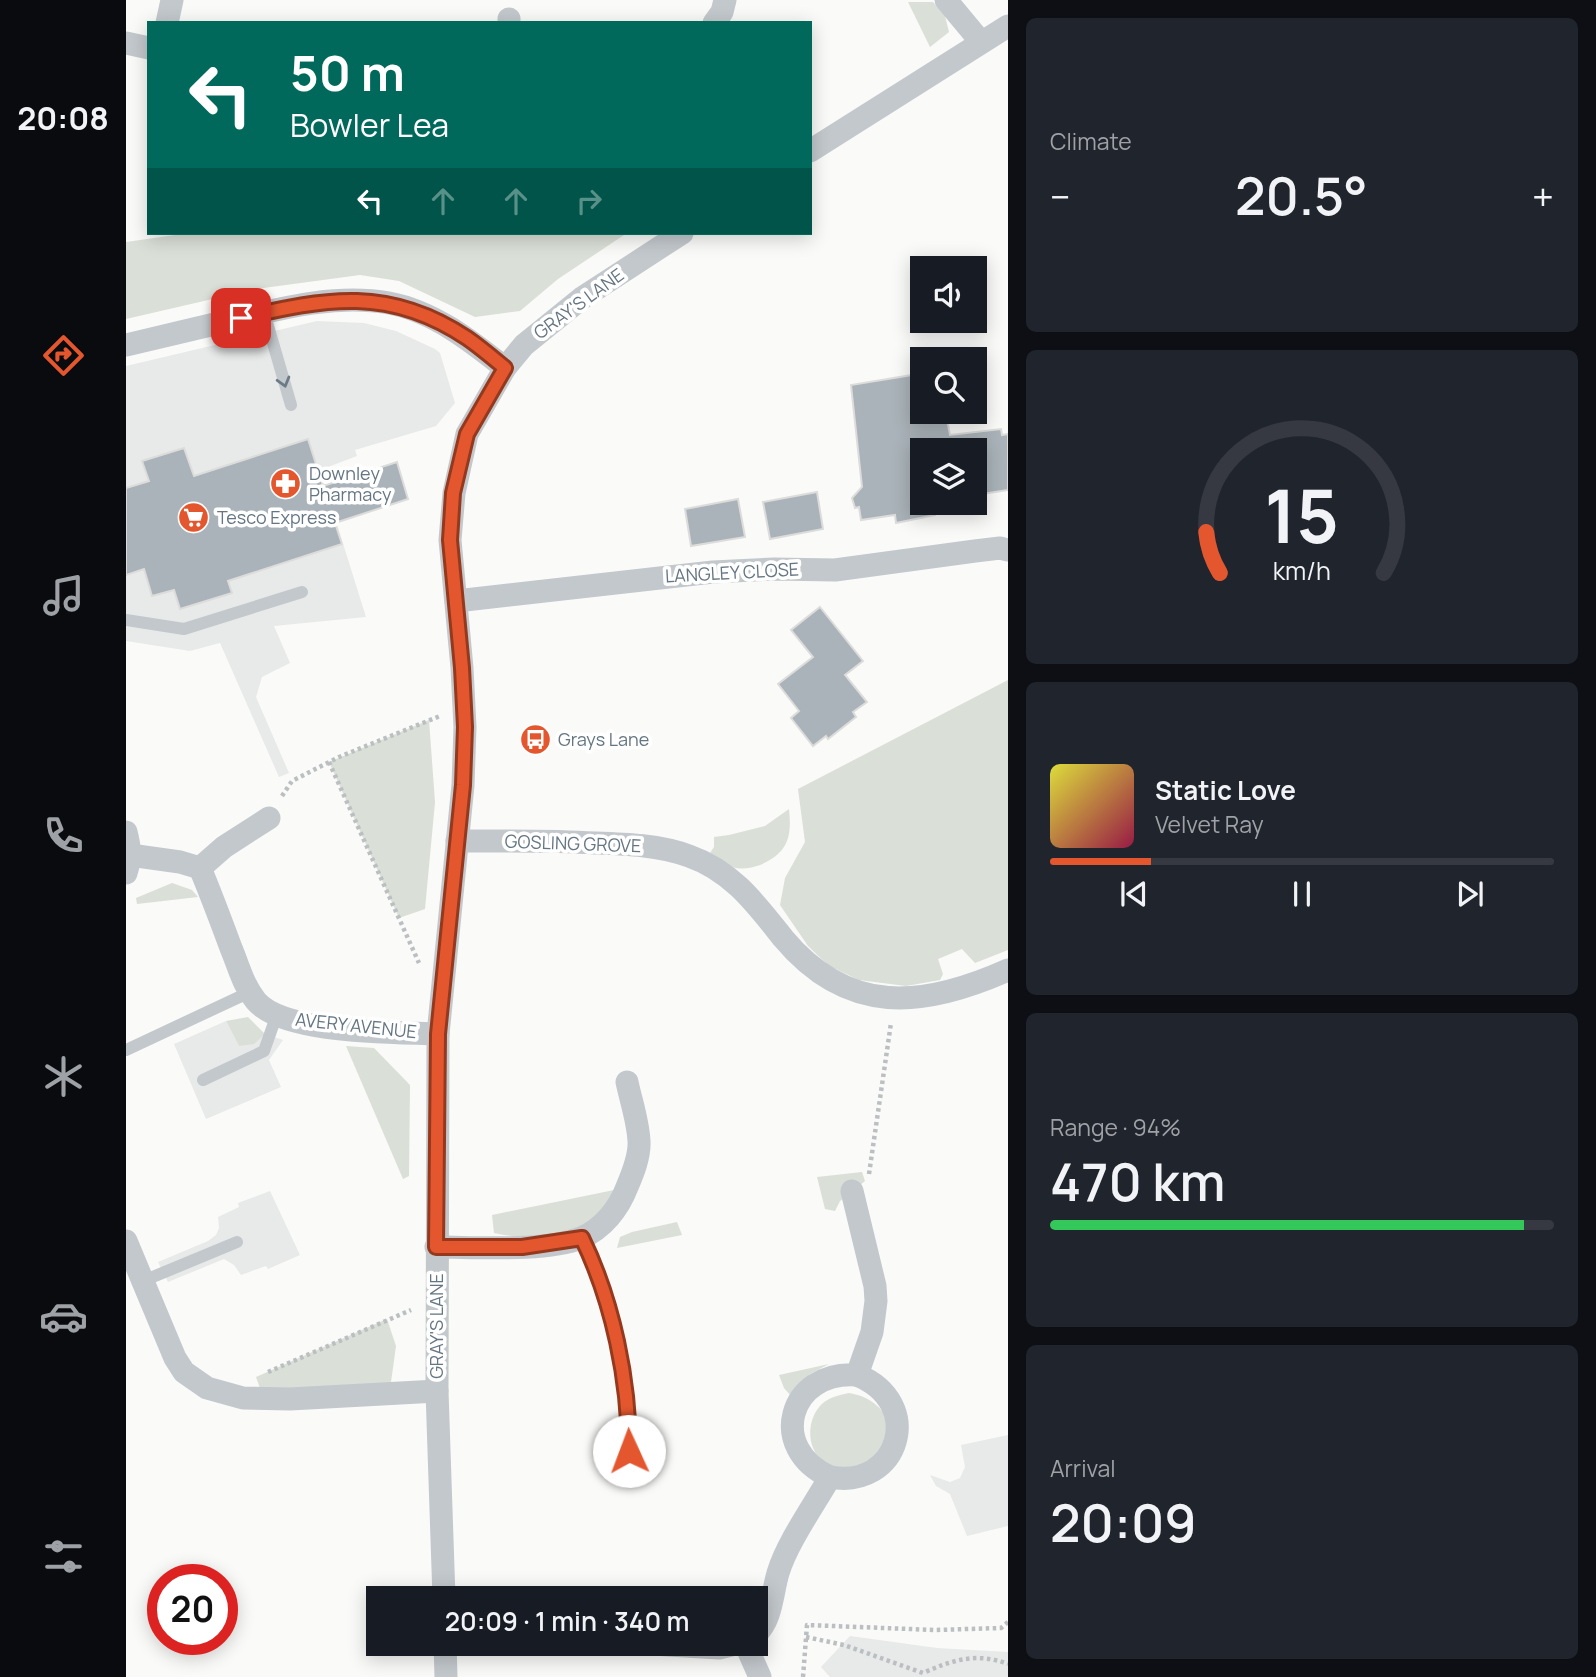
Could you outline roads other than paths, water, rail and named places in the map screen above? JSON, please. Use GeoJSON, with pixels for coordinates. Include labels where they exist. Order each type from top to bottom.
{"type":"FeatureCollection","features":[{"type":"Feature","properties":{"kind":"street"},"geometry":{"type":"LineString","coordinates":[[167,21],[172,0]]}},
{"type":"Feature","properties":{"kind":"street"},"geometry":{"type":"LineString","coordinates":[[715,21],[722,12],[725,0]]}},
{"type":"Feature","properties":{"kind":"street"},"geometry":{"type":"LineString","coordinates":[[946,0],[981,43]]}},
{"type":"Feature","properties":{"kind":"street"},"geometry":{"type":"LineString","coordinates":[[812,150],[1008,26]]}},
{"type":"Feature","properties":{"kind":"street"},"geometry":{"type":"LineString","coordinates":[[126,43],[147,48]]}},
{"type":"Feature","properties":{"kind":"street","name":"GRAY'S LANE"},"geometry":{"type":"LineString","coordinates":[[444,1586],[437,1391],[438,1034],[463,785],[464,707],[450,540],[453,493],[467,434],[505,368],[524,345],[551,322],[679,235]]}},
{"type":"Feature","properties":{"kind":"street"},"geometry":{"type":"LineString","coordinates":[[126,345],[300,304],[353,299],[391,303],[431,318],[467,338],[505,368]]}},
{"type":"Feature","properties":{"kind":"street","name":"LANGLEY CLOSE"},"geometry":{"type":"LineString","coordinates":[[456,601],[699,573],[774,569],[835,570],[1000,548],[1008,550]]}},
{"type":"Feature","properties":{"kind":"street"},"geometry":{"type":"LineString","coordinates":[[126,832],[128,864],[180,862],[200,868],[224,847],[269,818]]}},
{"type":"Feature","properties":{"kind":"street","name":"GOSLING GROVE"},"geometry":{"type":"LineString","coordinates":[[457,841],[643,845],[689,856],[722,872],[744,889],[804,961],[827,978],[852,991],[893,998],[922,997],[954,992],[1008,970]]}},
{"type":"Feature","properties":{"kind":"street","name":"AVERY AVENUE"},"geometry":{"type":"LineString","coordinates":[[200,868],[244,984],[258,1003],[276,1017],[302,1024],[338,1028],[438,1034]]}},
{"type":"Feature","properties":{"kind":"street"},"geometry":{"type":"LineString","coordinates":[[436,1247],[522,1247],[582,1238],[603,1224],[622,1200],[635,1170],[639,1142],[627,1082]]}},
{"type":"Feature","properties":{"kind":"street"},"geometry":{"type":"LineString","coordinates":[[852,1191],[875,1286],[876,1301],[872,1332],[857,1375]]}},
{"type":"Feature","properties":{"kind":"street"},"geometry":{"type":"LineString","coordinates":[[126,1241],[174,1357],[184,1373],[207,1388],[243,1398],[290,1399],[437,1391]]}},
{"type":"Feature","properties":{"kind":"street"},"geometry":{"type":"LineString","coordinates":[[841,1374],[857,1375],[871,1381],[886,1394],[894,1408],[897,1421],[894,1445],[886,1459],[859,1478],[830,1477],[816,1471],[797,1448],[793,1434],[795,1408],[801,1396],[825,1378],[841,1374]]}},
{"type":"Feature","properties":{"kind":"street"},"geometry":{"type":"LineString","coordinates":[[768,1617],[779,1570],[830,1477]]}},
{"type":"Feature","properties":{"kind":"street"},"geometry":{"type":"LineString","coordinates":[[445,1656],[446,1677]]}},
{"type":"Feature","properties":{"kind":"street"},"geometry":{"type":"LineString","coordinates":[[751,1656],[760,1677]]}},
{"type":"Feature","properties":{"kind":"lane"},"geometry":{"type":"LineString","coordinates":[[264,312],[291,405]]}},
{"type":"Feature","properties":{"kind":"lane"},"geometry":{"type":"LineString","coordinates":[[126,620],[184,629],[302,592]]}},
{"type":"Feature","properties":{"kind":"lane"},"geometry":{"type":"LineString","coordinates":[[126,1051],[250,992]]}},
{"type":"Feature","properties":{"kind":"lane"},"geometry":{"type":"LineString","coordinates":[[203,1080],[264,1051],[276,1017]]}},
{"type":"Feature","properties":{"kind":"lane"},"geometry":{"type":"LineString","coordinates":[[582,1238],[603,1287],[623,1377],[629,1425],[628,1477]]}},
{"type":"Feature","properties":{"kind":"lane"},"geometry":{"type":"LineString","coordinates":[[143,1281],[237,1241]]}},
{"type":"Feature","properties":{"kind":"place","name":"Downley Pharmacy"},"geometry":{"type":"Point","coordinates":[286,484]}},
{"type":"Feature","properties":{"kind":"place","name":"Tesco Express"},"geometry":{"type":"Point","coordinates":[194,518]}},
{"type":"Feature","properties":{"kind":"place","name":"Grays Lane"},"geometry":{"type":"Point","coordinates":[535,740]}}]}
